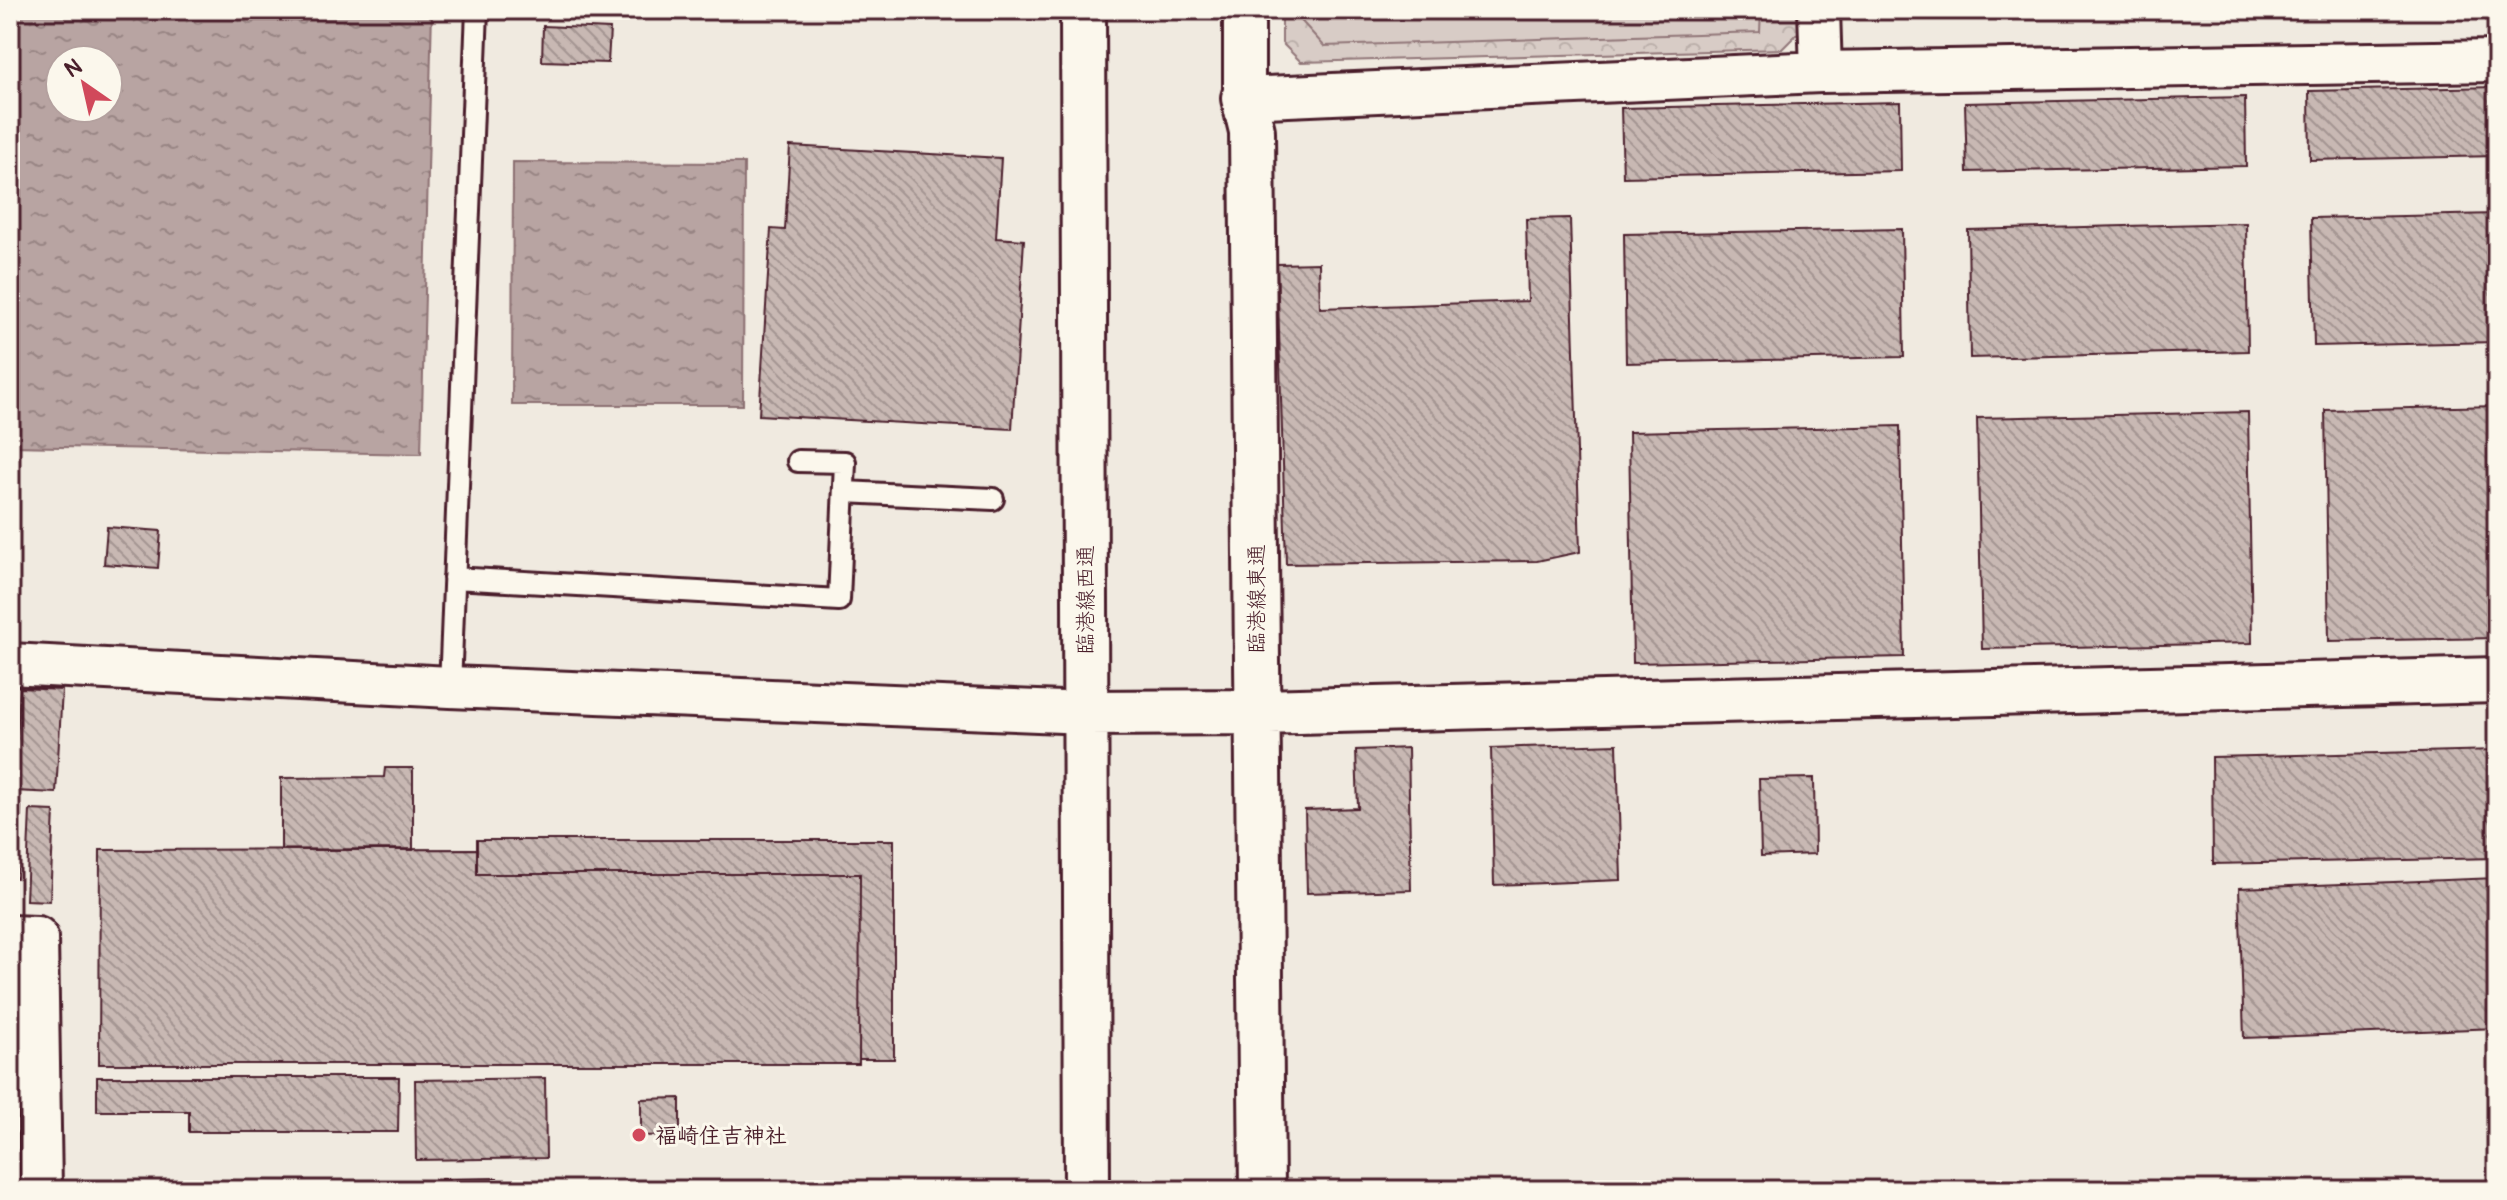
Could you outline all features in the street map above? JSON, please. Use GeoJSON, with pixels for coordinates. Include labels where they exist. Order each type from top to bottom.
{"type":"FeatureCollection","features":[{"type":"Feature","properties":{"kind":"street","name":"臨港線西通"},"geometry":{"type":"LineString","coordinates":[[1083,10],[1087,1190]]}},
{"type":"Feature","properties":{"kind":"street","name":"臨港線東通"},"geometry":{"type":"LineString","coordinates":[[1244,10],[1244,98],[1252,131],[1262,1190]]}},
{"type":"Feature","properties":{"kind":"street"},"geometry":{"type":"LineString","coordinates":[[1819,10],[1821,72]]}},
{"type":"Feature","properties":{"kind":"street"},"geometry":{"type":"LineString","coordinates":[[1244,98],[1821,72],[2497,61]]}},
{"type":"Feature","properties":{"kind":"street"},"geometry":{"type":"LineString","coordinates":[[10,664],[450,687],[1086,713],[1257,712],[2497,680]]}},
{"type":"Feature","properties":{"kind":"street"},"geometry":{"type":"LineString","coordinates":[[10,936],[37,937],[41,1190]]}},
{"type":"Feature","properties":{"kind":"lane"},"geometry":{"type":"LineString","coordinates":[[450,687],[477,10]]}},
{"type":"Feature","properties":{"kind":"lane"},"geometry":{"type":"LineString","coordinates":[[454,578],[839,600],[845,462],[798,461]]}},
{"type":"Feature","properties":{"kind":"lane"},"geometry":{"type":"LineString","coordinates":[[844,492],[993,499]]}},
{"type":"Feature","properties":{"kind":"green space"},"geometry":{"type":"Polygon","coordinates":[[[1282,10],[1798,10],[1799,32],[1782,49],[1301,62],[1282,43],[1282,10]]]}},
{"type":"Feature","properties":{"kind":"green space"},"geometry":{"type":"Polygon","coordinates":[[[1296,10],[1761,10],[1760,32],[1324,46],[1296,15],[1296,10]]]}},
{"type":"Feature","properties":{"kind":"water"},"geometry":{"type":"Polygon","coordinates":[[[10,10],[432,10],[421,454],[10,446],[10,10]]]}},
{"type":"Feature","properties":{"kind":"water"},"geometry":{"type":"Polygon","coordinates":[[[513,162],[744,163],[743,405],[512,405],[513,162]]]}},
{"type":"Feature","properties":{"kind":"building"},"geometry":{"type":"Polygon","coordinates":[[[543,26],[610,29],[608,63],[542,61],[543,26]]]}},
{"type":"Feature","properties":{"kind":"building"},"geometry":{"type":"Polygon","coordinates":[[[2497,87],[2497,156],[2310,160],[2309,91],[2497,87]]]}},
{"type":"Feature","properties":{"kind":"building"},"geometry":{"type":"Polygon","coordinates":[[[2245,97],[2246,166],[1967,172],[1965,103],[2245,97]]]}},
{"type":"Feature","properties":{"kind":"building"},"geometry":{"type":"Polygon","coordinates":[[[1900,102],[1901,171],[1623,177],[1621,108],[1900,102]]]}},
{"type":"Feature","properties":{"kind":"building"},"geometry":{"type":"Polygon","coordinates":[[[790,146],[1001,158],[996,238],[1024,240],[1012,429],[759,415],[771,229],[785,230],[790,146]]]}},
{"type":"Feature","properties":{"kind":"building"},"geometry":{"type":"Polygon","coordinates":[[[2497,214],[2497,342],[2314,346],[2311,218],[2497,214]]]}},
{"type":"Feature","properties":{"kind":"building"},"geometry":{"type":"Polygon","coordinates":[[[1570,218],[1580,552],[1537,561],[1286,564],[1277,264],[1319,263],[1320,308],[1528,301],[1526,219],[1570,218]]]}},
{"type":"Feature","properties":{"kind":"building"},"geometry":{"type":"Polygon","coordinates":[[[2246,223],[2248,351],[1970,358],[1968,230],[2246,223]]]}},
{"type":"Feature","properties":{"kind":"building"},"geometry":{"type":"Polygon","coordinates":[[[1902,229],[1904,357],[1626,363],[1624,234],[1902,229]]]}},
{"type":"Feature","properties":{"kind":"building"},"geometry":{"type":"Polygon","coordinates":[[[2497,406],[2497,638],[2329,641],[2325,410],[2497,406]]]}},
{"type":"Feature","properties":{"kind":"building"},"geometry":{"type":"Polygon","coordinates":[[[2248,412],[2252,643],[1982,649],[1977,418],[2248,412]]]}},
{"type":"Feature","properties":{"kind":"building"},"geometry":{"type":"Polygon","coordinates":[[[1900,426],[1904,657],[1633,663],[1629,432],[1900,426]]]}},
{"type":"Feature","properties":{"kind":"building"},"geometry":{"type":"Polygon","coordinates":[[[107,527],[161,531],[158,568],[104,564],[107,527]]]}},
{"type":"Feature","properties":{"kind":"building"},"geometry":{"type":"Polygon","coordinates":[[[20,688],[62,690],[56,793],[14,791],[20,688]]]}},
{"type":"Feature","properties":{"kind":"building"},"geometry":{"type":"Polygon","coordinates":[[[1617,744],[1621,880],[1494,885],[1491,748],[1617,744]]]}},
{"type":"Feature","properties":{"kind":"building"},"geometry":{"type":"Polygon","coordinates":[[[1408,748],[1411,890],[1307,893],[1305,810],[1358,808],[1356,750],[1408,748]]]}},
{"type":"Feature","properties":{"kind":"building"},"geometry":{"type":"Polygon","coordinates":[[[2497,750],[2497,858],[2213,864],[2212,757],[2497,750]]]}},
{"type":"Feature","properties":{"kind":"building"},"geometry":{"type":"Polygon","coordinates":[[[385,768],[413,768],[413,850],[281,850],[281,778],[384,777],[385,768]]]}},
{"type":"Feature","properties":{"kind":"building"},"geometry":{"type":"Polygon","coordinates":[[[1814,778],[1815,854],[1761,856],[1759,779],[1814,778]]]}},
{"type":"Feature","properties":{"kind":"building"},"geometry":{"type":"Polygon","coordinates":[[[10,806],[21,807],[17,878],[10,877],[10,806]]]}},
{"type":"Feature","properties":{"kind":"building"},"geometry":{"type":"Polygon","coordinates":[[[30,810],[54,811],[50,901],[26,900],[30,810]]]}},
{"type":"Feature","properties":{"kind":"building"},"geometry":{"type":"Polygon","coordinates":[[[477,840],[894,840],[894,1059],[859,1059],[860,874],[477,874],[477,840]]]}},
{"type":"Feature","properties":{"kind":"building"},"geometry":{"type":"Polygon","coordinates":[[[477,849],[477,874],[860,874],[859,1064],[99,1064],[100,850],[477,849]]]}},
{"type":"Feature","properties":{"kind":"building"},"geometry":{"type":"Polygon","coordinates":[[[2497,878],[2497,1028],[2244,1038],[2239,888],[2497,878]]]}},
{"type":"Feature","properties":{"kind":"building"},"geometry":{"type":"Polygon","coordinates":[[[97,1077],[399,1077],[398,1132],[189,1132],[189,1111],[97,1111],[97,1077]]]}},
{"type":"Feature","properties":{"kind":"building"},"geometry":{"type":"Polygon","coordinates":[[[545,1078],[546,1158],[416,1160],[415,1080],[545,1078]]]}},
{"type":"Feature","properties":{"kind":"building"},"geometry":{"type":"Polygon","coordinates":[[[680,1098],[680,1135],[641,1136],[641,1099],[680,1098]]]}},
{"type":"Feature","properties":{"kind":"building"},"geometry":{"type":"Polygon","coordinates":[[[497,1178],[497,1190],[441,1190],[441,1179],[497,1178]]]}},
{"type":"Feature","properties":{"kind":"place","name":"福崎住吉神社"},"geometry":{"type":"Point","coordinates":[639,1135]}}]}
